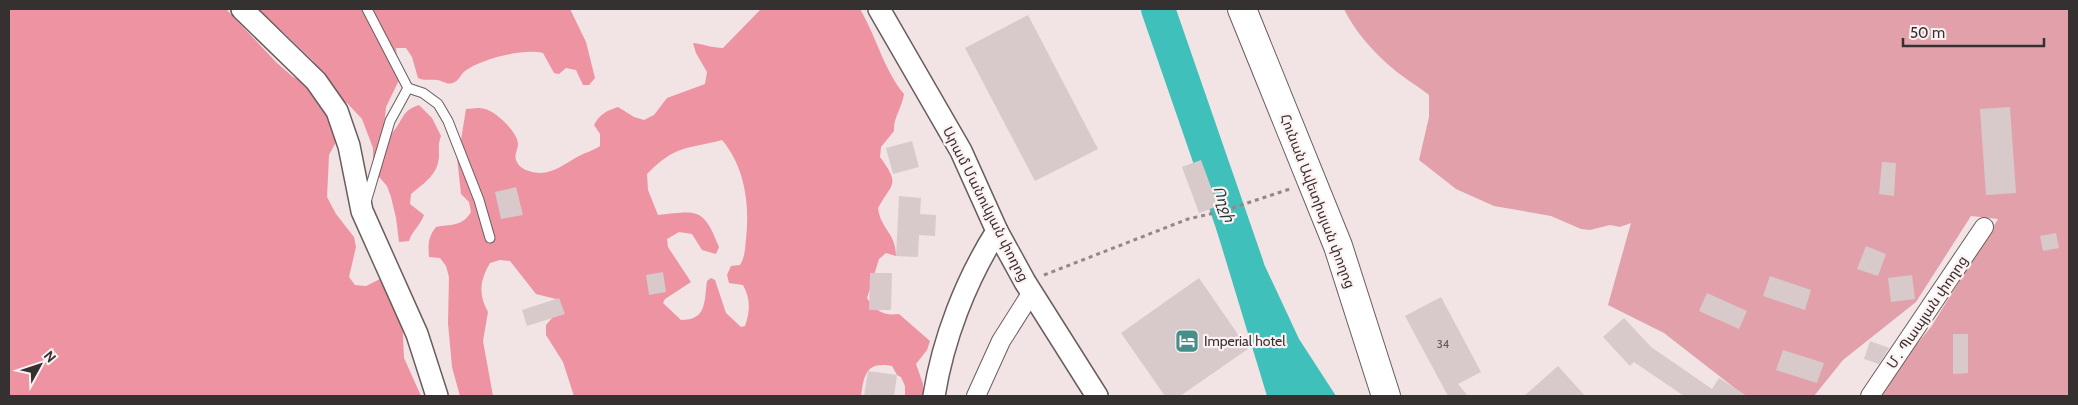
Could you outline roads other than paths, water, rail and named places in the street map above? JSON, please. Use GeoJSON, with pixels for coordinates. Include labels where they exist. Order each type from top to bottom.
{"type":"FeatureCollection","features":[{"type":"Feature","properties":{"kind":"highway","name":"Հունան Ավետիսյան փողոց"},"geometry":{"type":"LineString","coordinates":[[1242,9],[1338,246],[1386,396]]}},
{"type":"Feature","properties":{"kind":"street"},"geometry":{"type":"LineString","coordinates":[[242,9],[316,82],[337,111],[348,146],[362,211],[417,334],[438,396]]}},
{"type":"Feature","properties":{"kind":"street","name":"Արամ Մանուկյան փողոց"},"geometry":{"type":"LineString","coordinates":[[879,9],[961,151],[997,231],[1029,287],[1097,396]]}},
{"type":"Feature","properties":{"kind":"street","name":"Մ․ Պապյան փողոց"},"geometry":{"type":"LineString","coordinates":[[1870,396],[1984,227]]}},
{"type":"Feature","properties":{"kind":"street"},"geometry":{"type":"LineString","coordinates":[[934,396],[946,349],[963,297],[980,258],[997,231]]}},
{"type":"Feature","properties":{"kind":"street"},"geometry":{"type":"LineString","coordinates":[[976,396],[1000,341],[1029,287]]}},
{"type":"Feature","properties":{"kind":"lane"},"geometry":{"type":"LineString","coordinates":[[367,9],[408,88],[422,93],[438,104],[448,121],[479,200],[490,238]]}},
{"type":"Feature","properties":{"kind":"lane"},"geometry":{"type":"LineString","coordinates":[[362,211],[390,121],[408,88]]}},
{"type":"Feature","properties":{"kind":"water"},"geometry":{"type":"Polygon","coordinates":[[[1243,219],[1299,339],[1336,396],[1267,396],[1216,228],[1243,219]]]}},
{"type":"Feature","properties":{"kind":"waterway","name":"Ողջի"},"geometry":{"type":"LineString","coordinates":[[1158,9],[1247,266]]}},
{"type":"Feature","properties":{"kind":"place","name":"Imperial hotel"},"geometry":{"type":"Point","coordinates":[1187,341]}}]}
